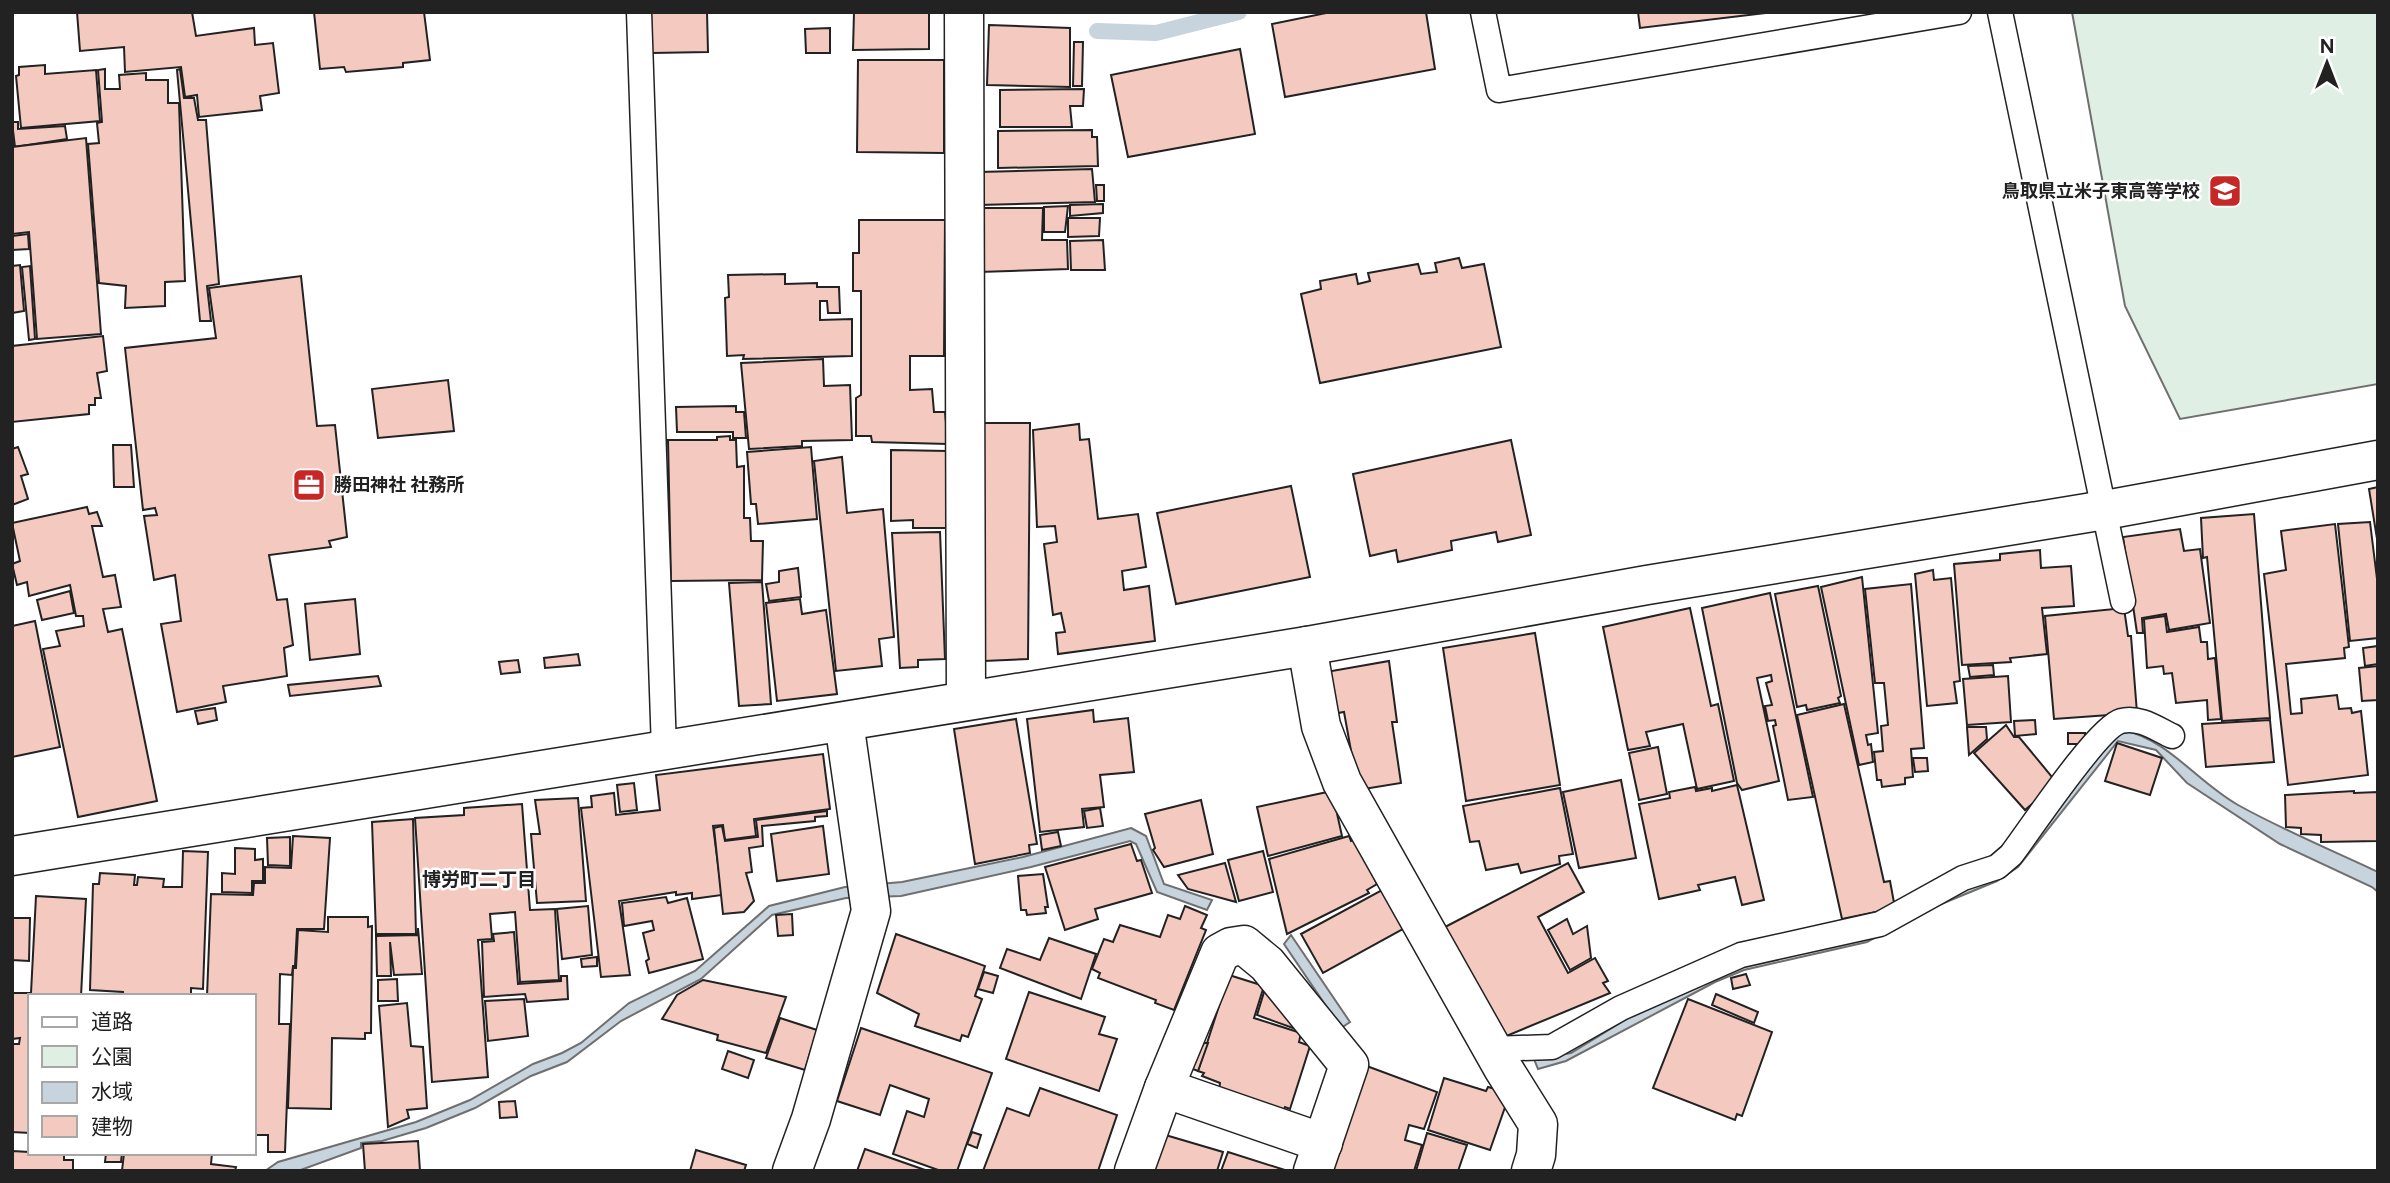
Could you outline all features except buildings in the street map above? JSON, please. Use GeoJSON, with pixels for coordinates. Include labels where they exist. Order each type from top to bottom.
{"type":"FeatureCollection","features":[{"type":"Feature","properties":{"kind":"street"},"geometry":{"type":"LineString","coordinates":[[964,12],[966,700]]}},
{"type":"Feature","properties":{"kind":"street"},"geometry":{"type":"LineString","coordinates":[[12,856],[1307,646],[1647,585],[2105,510],[2378,460]]}},
{"type":"Feature","properties":{"kind":"street"},"geometry":{"type":"LineString","coordinates":[[1307,646],[1321,726],[1342,782],[1492,1049],[1538,1124],[1538,1145],[1531,1171]]}},
{"type":"Feature","properties":{"kind":"street"},"geometry":{"type":"LineString","coordinates":[[792,1171],[811,1119],[871,911],[844,722]]}},
{"type":"Feature","properties":{"kind":"street"},"geometry":{"type":"LineString","coordinates":[[1133,1171],[1164,1088],[1220,953],[1231,947],[1244,945],[1267,964],[1349,1065],[1318,1157],[1164,1088]]}},
{"type":"Feature","properties":{"kind":"lane"},"geometry":{"type":"LineString","coordinates":[[639,12],[664,750]]}},
{"type":"Feature","properties":{"kind":"lane"},"geometry":{"type":"LineString","coordinates":[[1483,12],[1499,90],[1959,12]]}},
{"type":"Feature","properties":{"kind":"lane"},"geometry":{"type":"LineString","coordinates":[[2000,12],[2123,601]]}},
{"type":"Feature","properties":{"kind":"lane"},"geometry":{"type":"LineString","coordinates":[[1492,1049],[1552,1047],[1621,1008],[1741,955],[1880,924],[1963,878],[1997,867],[2011,855],[2095,741],[2119,721],[2135,719],[2172,736]]}},
{"type":"Feature","properties":{"kind":"green space","name":"鳥取県立米子東高等学校"},"geometry":{"type":"Polygon","coordinates":[[[2072,12],[2378,12],[2378,384],[2180,419],[2125,306],[2072,12]]]}},
{"type":"Feature","properties":{"kind":"water"},"geometry":{"type":"Polygon","coordinates":[[[2123,730],[2139,735],[2169,752],[2238,805],[2378,872],[2378,892],[2280,844],[2187,783],[2156,750],[2118,741],[2018,867],[1997,881],[1922,912],[1867,942],[1744,970],[1715,982],[1566,1061],[1538,1069],[1534,1059],[1571,1053],[1633,1015],[1715,973],[1959,884],[2075,782],[2123,730]]]}},
{"type":"Feature","properties":{"kind":"water"},"geometry":{"type":"Polygon","coordinates":[[[1131,828],[1146,836],[1164,884],[1212,900],[1207,910],[1157,892],[1136,844],[1130,841],[1031,867],[901,896],[846,898],[772,915],[701,979],[621,1021],[567,1062],[531,1076],[475,1108],[426,1128],[382,1141],[361,1143],[361,1148],[298,1171],[265,1171],[278,1162],[416,1122],[470,1100],[533,1064],[562,1053],[581,1043],[629,1003],[695,971],[769,906],[845,887],[902,882],[1023,857],[1131,828]]]}},
{"type":"Feature","properties":{"kind":"water"},"geometry":{"type":"Polygon","coordinates":[[[1291,935],[1350,1022],[1341,1028],[1284,944],[1291,935]]]}},
{"type":"Feature","properties":{"kind":"waterway"},"geometry":{"type":"LineString","coordinates":[[1097,31],[1156,33],[1239,12]]}},
{"type":"Feature","properties":{"kind":"place","name":"鳥取県立米子東高等学校"},"geometry":{"type":"Point","coordinates":[2225,191]}},
{"type":"Feature","properties":{"kind":"place","name":"勝田神社 社務所"},"geometry":{"type":"Point","coordinates":[309,485]}},
{"type":"Feature","properties":{"kind":"district","name":"博労町二丁目"},"geometry":{"type":"Point","coordinates":[479,879]}}]}
